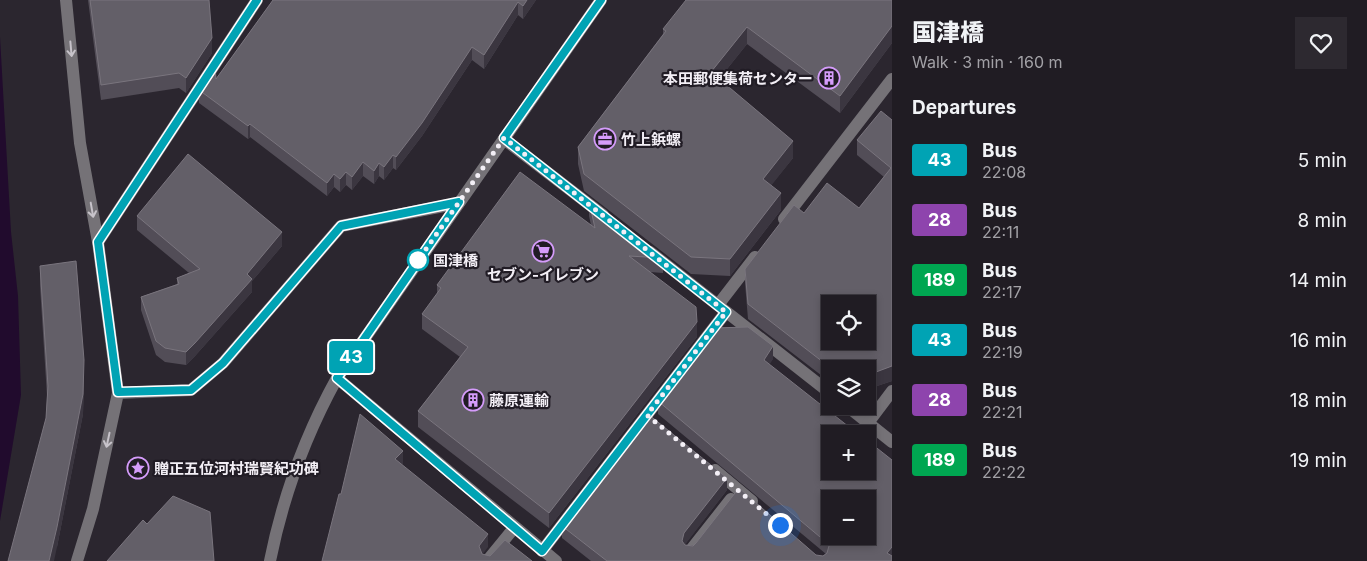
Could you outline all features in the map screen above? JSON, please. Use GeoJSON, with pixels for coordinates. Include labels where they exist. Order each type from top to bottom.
{"type":"FeatureCollection","features":[{"type":"Feature","properties":{"kind":"street"},"geometry":{"type":"LineString","coordinates":[[66,0],[80,142],[98,242],[118,392],[93,509],[77,561]]}},
{"type":"Feature","properties":{"kind":"street"},"geometry":{"type":"LineString","coordinates":[[98,242],[257,0]]}},
{"type":"Feature","properties":{"kind":"street"},"geometry":{"type":"LineString","coordinates":[[270,561],[280,516],[305,441],[337,378],[601,0]]}},
{"type":"Feature","properties":{"kind":"street"},"geometry":{"type":"LineString","coordinates":[[778,227],[892,79]]}},
{"type":"Feature","properties":{"kind":"street"},"geometry":{"type":"LineString","coordinates":[[504,138],[611,222]]}},
{"type":"Feature","properties":{"kind":"street"},"geometry":{"type":"LineString","coordinates":[[118,392],[191,390],[223,363],[341,226],[459,202]]}},
{"type":"Feature","properties":{"kind":"street"},"geometry":{"type":"LineString","coordinates":[[641,246],[821,386]]}},
{"type":"Feature","properties":{"kind":"street"},"geometry":{"type":"LineString","coordinates":[[542,551],[651,418],[760,250]]}},
{"type":"Feature","properties":{"kind":"street"},"geometry":{"type":"LineString","coordinates":[[337,378],[514,528],[556,561]]}},
{"type":"Feature","properties":{"kind":"street"},"geometry":{"type":"LineString","coordinates":[[868,423],[892,391]]}},
{"type":"Feature","properties":{"kind":"street"},"geometry":{"type":"LineString","coordinates":[[858,415],[892,442]]}},
{"type":"Feature","properties":{"kind":"street"},"geometry":{"type":"LineString","coordinates":[[708,465],[761,509]]}},
{"type":"Feature","properties":{"kind":"street"},"geometry":{"type":"LineString","coordinates":[[690,551],[738,489]]}},
{"type":"Feature","properties":{"kind":"street"},"geometry":{"type":"LineString","coordinates":[[487,561],[514,528]]}},
{"type":"Feature","properties":{"kind":"shaded area"},"geometry":{"type":"Polygon","coordinates":[[[0,37],[11,232],[18,296],[21,395],[0,521],[0,37]]]}},
{"type":"Feature","properties":{"kind":"building"},"geometry":{"type":"Polygon","coordinates":[[[90,0],[209,0],[212,38],[186,78],[179,73],[101,85],[90,0]]]}},
{"type":"Feature","properties":{"kind":"building"},"geometry":{"type":"Polygon","coordinates":[[[273,0],[527,0],[523,6],[518,2],[484,55],[472,47],[422,123],[396,157],[393,155],[384,167],[379,163],[374,171],[363,162],[352,177],[346,172],[340,179],[334,174],[327,183],[250,124],[248,126],[199,90],[215,66],[216,79],[273,0]]]}},
{"type":"Feature","properties":{"kind":"building"},"geometry":{"type":"Polygon","coordinates":[[[686,0],[892,0],[892,26],[840,96],[747,27],[711,72],[793,141],[763,179],[781,193],[730,259],[691,257],[584,174],[578,147],[666,31],[663,29],[686,0]]]}},
{"type":"Feature","properties":{"kind":"building"},"geometry":{"type":"Polygon","coordinates":[[[881,111],[892,120],[892,366],[876,372],[876,360],[821,360],[748,304],[745,269],[794,205],[804,213],[827,183],[859,208],[891,168],[857,140],[881,111]]]}},
{"type":"Feature","properties":{"kind":"building"},"geometry":{"type":"Polygon","coordinates":[[[188,154],[282,232],[247,274],[252,279],[186,352],[165,348],[156,341],[141,297],[179,284],[177,278],[200,269],[137,216],[188,154]]]}},
{"type":"Feature","properties":{"kind":"building"},"geometry":{"type":"Polygon","coordinates":[[[520,172],[595,228],[589,201],[663,258],[629,256],[696,307],[697,322],[549,513],[418,411],[468,347],[422,314],[441,288],[437,285],[520,172]]]}},
{"type":"Feature","properties":{"kind":"building"},"geometry":{"type":"Polygon","coordinates":[[[76,261],[84,360],[83,394],[57,527],[49,561],[8,561],[46,418],[48,386],[40,266],[76,261]]]}},
{"type":"Feature","properties":{"kind":"building"},"geometry":{"type":"Polygon","coordinates":[[[748,327],[773,346],[764,360],[821,405],[821,415],[834,415],[847,425],[821,425],[821,480],[876,480],[876,447],[892,460],[892,547],[887,553],[892,556],[892,561],[607,561],[562,526],[648,414],[727,478],[684,533],[682,541],[685,545],[693,546],[696,543],[739,488],[816,555],[823,556],[827,553],[828,545],[876,545],[876,490],[821,490],[821,538],[658,401],[714,328],[748,327]]]}},
{"type":"Feature","properties":{"kind":"building"},"geometry":{"type":"Polygon","coordinates":[[[360,414],[403,451],[395,459],[488,534],[479,546],[482,554],[490,556],[505,540],[532,561],[322,561],[339,494],[341,494],[360,414]]]}},
{"type":"Feature","properties":{"kind":"building"},"geometry":{"type":"Polygon","coordinates":[[[173,496],[210,512],[214,561],[107,561],[143,520],[147,524],[173,496]]]}},
{"type":"Feature","properties":{"kind":"bus line","name":"43"},"geometry":{"type":"LineString","coordinates":[[257,0],[98,242],[118,392],[153,393],[191,390],[223,363],[341,226],[459,202],[395,291],[337,378],[542,551],[726,312],[504,138],[601,0]]}},
{"type":"Feature","properties":{"kind":"place","name":"本田郵便集荷センター"},"geometry":{"type":"Point","coordinates":[829,78]}},
{"type":"Feature","properties":{"kind":"place","name":"竹上鋲螺"},"geometry":{"type":"Point","coordinates":[605,139]}},
{"type":"Feature","properties":{"kind":"place","name":"セブン-イレブン"},"geometry":{"type":"Point","coordinates":[543,251]}},
{"type":"Feature","properties":{"kind":"place","name":"国津橋"},"geometry":{"type":"Point","coordinates":[418,260]}},
{"type":"Feature","properties":{"kind":"place","name":"藤原運輸"},"geometry":{"type":"Point","coordinates":[473,400]}},
{"type":"Feature","properties":{"kind":"place","name":"贈正五位河村瑞賢紀功碑"},"geometry":{"type":"Point","coordinates":[138,468]}},
{"type":"Feature","properties":{"kind":"route"},"geometry":{"type":"LineString","coordinates":[[418,260],[417,262],[504,138],[726,312],[647,415],[780,525]]}}]}
